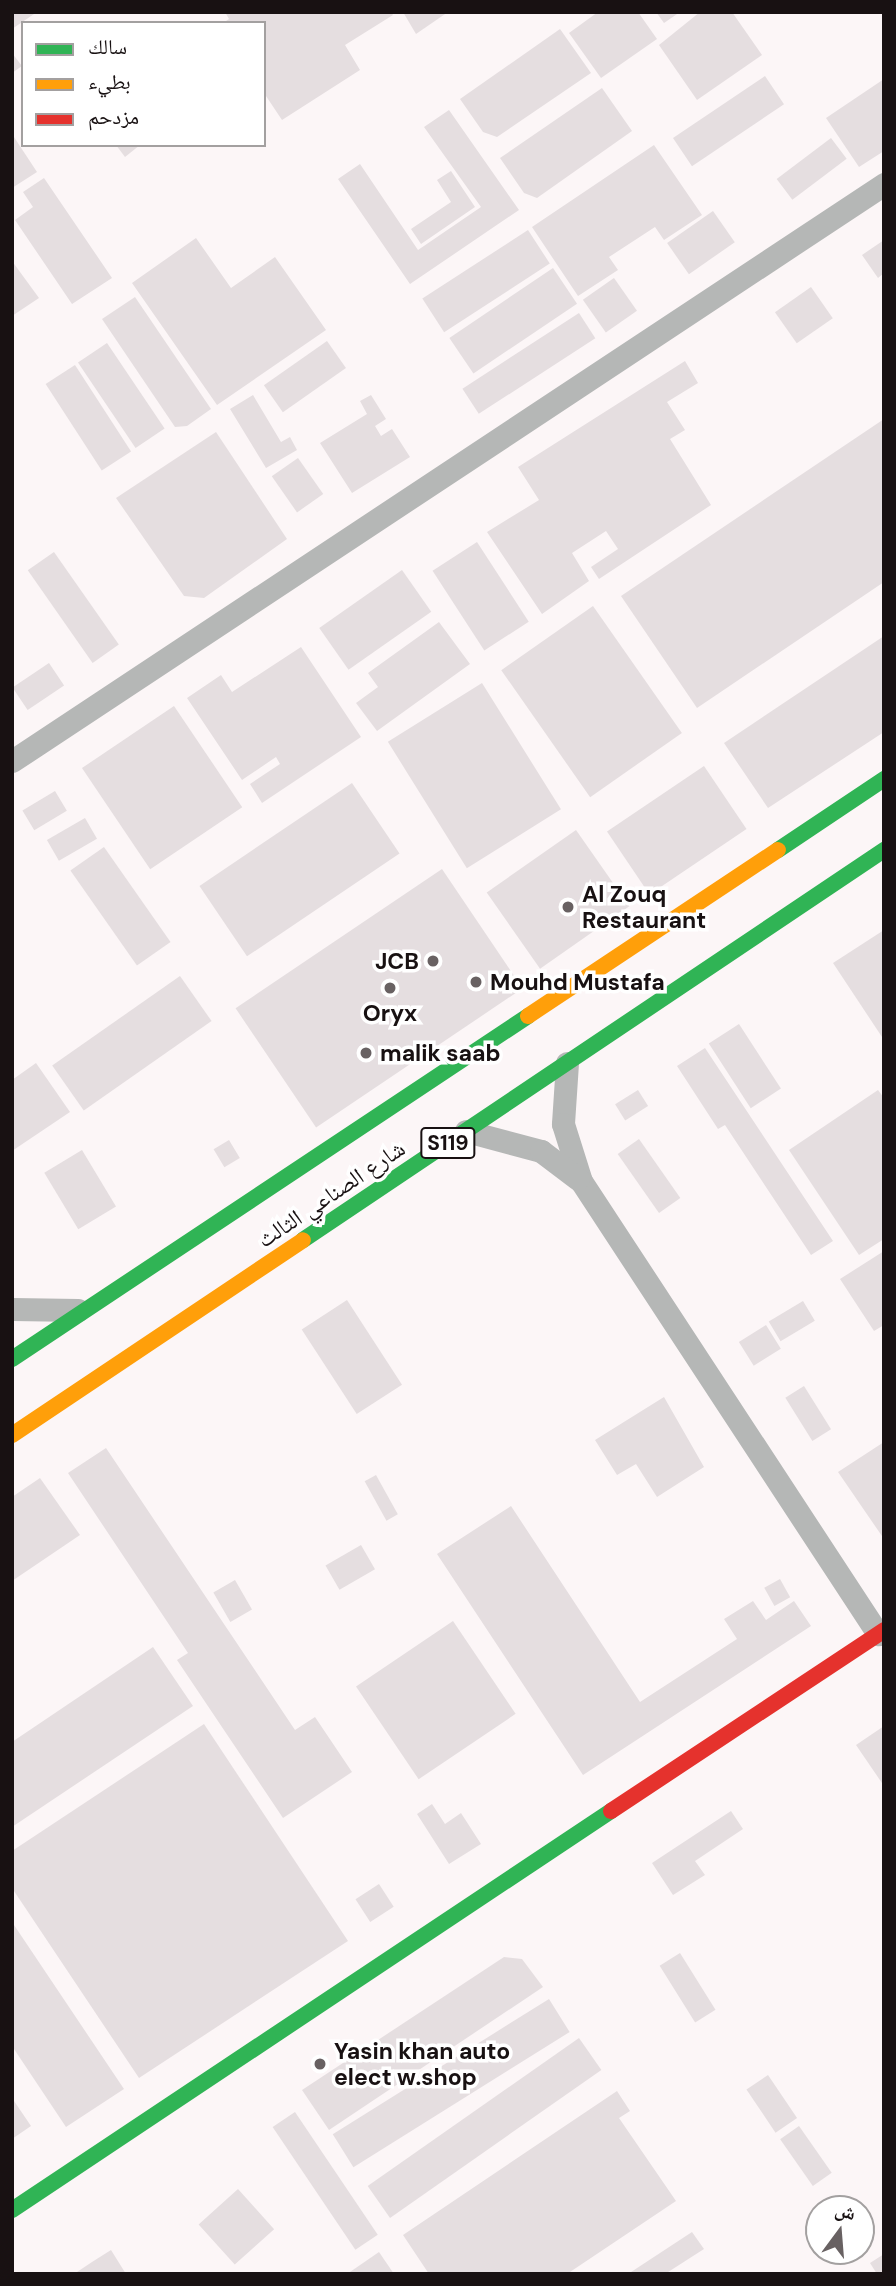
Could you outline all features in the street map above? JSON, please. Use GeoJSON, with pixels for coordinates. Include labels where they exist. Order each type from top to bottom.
{"type":"FeatureCollection","features":[{"type":"Feature","properties":{"kind":"main road","name":"شارع الصناعي الثالث"},"geometry":{"type":"LineString","coordinates":[[12,1359],[884,779]]}},
{"type":"Feature","properties":{"kind":"main road","name":"شارع الصناعي الثالث"},"geometry":{"type":"LineString","coordinates":[[12,1434],[884,850]]}},
{"type":"Feature","properties":{"kind":"main road"},"geometry":{"type":"LineString","coordinates":[[12,2210],[881,1632]]}},
{"type":"Feature","properties":{"kind":"street"},"geometry":{"type":"LineString","coordinates":[[12,761],[884,184]]}},
{"type":"Feature","properties":{"kind":"street"},"geometry":{"type":"LineString","coordinates":[[567,1063],[564,1125],[581,1181],[881,1632]]}},
{"type":"Feature","properties":{"kind":"street"},"geometry":{"type":"LineString","coordinates":[[466,1131],[541,1151],[581,1181]]}},
{"type":"Feature","properties":{"kind":"street"},"geometry":{"type":"LineString","coordinates":[[12,1309],[51,1314],[88,1308]]}},
{"type":"Feature","properties":{"kind":"building"},"geometry":{"type":"Polygon","coordinates":[[[12,12],[37,12],[21,21],[12,29],[12,12]]]}},
{"type":"Feature","properties":{"kind":"building"},"geometry":{"type":"Polygon","coordinates":[[[225,12],[391,12],[393,15],[345,45],[360,70],[282,120],[266,96],[266,21],[226,21],[229,19],[225,12]]]}},
{"type":"Feature","properties":{"kind":"building"},"geometry":{"type":"Polygon","coordinates":[[[403,12],[448,12],[416,34],[403,12]]]}},
{"type":"Feature","properties":{"kind":"building"},"geometry":{"type":"Polygon","coordinates":[[[598,12],[638,12],[657,39],[601,78],[569,33],[598,12]]]}},
{"type":"Feature","properties":{"kind":"building"},"geometry":{"type":"Polygon","coordinates":[[[656,12],[680,12],[664,23],[656,12]]]}},
{"type":"Feature","properties":{"kind":"building"},"geometry":{"type":"Polygon","coordinates":[[[700,12],[732,12],[762,55],[697,100],[659,45],[700,12]]]}},
{"type":"Feature","properties":{"kind":"building"},"geometry":{"type":"Polygon","coordinates":[[[560,29],[591,73],[497,137],[483,132],[460,99],[560,29]]]}},
{"type":"Feature","properties":{"kind":"building"},"geometry":{"type":"Polygon","coordinates":[[[12,53],[21,67],[12,73],[12,53]]]}},
{"type":"Feature","properties":{"kind":"building"},"geometry":{"type":"Polygon","coordinates":[[[765,76],[784,104],[692,166],[673,138],[765,76]]]}},
{"type":"Feature","properties":{"kind":"building"},"geometry":{"type":"Polygon","coordinates":[[[884,79],[884,151],[859,167],[826,118],[884,79]]]}},
{"type":"Feature","properties":{"kind":"building"},"geometry":{"type":"Polygon","coordinates":[[[602,88],[632,131],[537,198],[524,193],[500,158],[602,88]]]}},
{"type":"Feature","properties":{"kind":"building"},"geometry":{"type":"Polygon","coordinates":[[[449,110],[519,210],[410,284],[338,179],[360,164],[418,250],[481,207],[424,127],[449,110]]]}},
{"type":"Feature","properties":{"kind":"building"},"geometry":{"type":"Polygon","coordinates":[[[12,134],[37,172],[12,188],[12,134]]]}},
{"type":"Feature","properties":{"kind":"building"},"geometry":{"type":"Polygon","coordinates":[[[831,138],[847,159],[792,200],[777,179],[831,138]]]}},
{"type":"Feature","properties":{"kind":"building"},"geometry":{"type":"Polygon","coordinates":[[[654,145],[702,215],[664,240],[655,227],[609,257],[618,270],[578,296],[532,227],[654,145]]]}},
{"type":"Feature","properties":{"kind":"building"},"geometry":{"type":"Polygon","coordinates":[[[118,147],[138,147],[125,157],[118,147]]]}},
{"type":"Feature","properties":{"kind":"building"},"geometry":{"type":"Polygon","coordinates":[[[451,171],[475,207],[421,244],[411,229],[451,202],[437,180],[451,171]]]}},
{"type":"Feature","properties":{"kind":"building"},"geometry":{"type":"Polygon","coordinates":[[[44,178],[112,278],[72,304],[15,220],[33,207],[23,192],[44,178]]]}},
{"type":"Feature","properties":{"kind":"building"},"geometry":{"type":"Polygon","coordinates":[[[713,211],[735,242],[689,274],[667,243],[713,211]]]}},
{"type":"Feature","properties":{"kind":"building"},"geometry":{"type":"Polygon","coordinates":[[[528,230],[550,264],[444,332],[422,299],[528,230]]]}},
{"type":"Feature","properties":{"kind":"building"},"geometry":{"type":"Polygon","coordinates":[[[196,238],[231,288],[275,257],[326,330],[217,405],[132,283],[196,238]]]}},
{"type":"Feature","properties":{"kind":"building"},"geometry":{"type":"Polygon","coordinates":[[[884,240],[884,273],[878,278],[862,255],[884,240]]]}},
{"type":"Feature","properties":{"kind":"building"},"geometry":{"type":"Polygon","coordinates":[[[12,261],[39,298],[12,316],[12,261]]]}},
{"type":"Feature","properties":{"kind":"building"},"geometry":{"type":"Polygon","coordinates":[[[553,268],[577,304],[473,374],[449,338],[553,268]]]}},
{"type":"Feature","properties":{"kind":"building"},"geometry":{"type":"Polygon","coordinates":[[[614,278],[637,311],[606,333],[583,300],[614,278]]]}},
{"type":"Feature","properties":{"kind":"building"},"geometry":{"type":"Polygon","coordinates":[[[811,287],[833,318],[797,343],[775,312],[811,287]]]}},
{"type":"Feature","properties":{"kind":"building"},"geometry":{"type":"Polygon","coordinates":[[[135,297],[211,409],[187,426],[175,427],[102,319],[135,297]]]}},
{"type":"Feature","properties":{"kind":"building"},"geometry":{"type":"Polygon","coordinates":[[[579,313],[595,338],[479,414],[462,389],[579,313]]]}},
{"type":"Feature","properties":{"kind":"building"},"geometry":{"type":"Polygon","coordinates":[[[327,341],[346,368],[283,412],[264,385],[327,341]]]}},
{"type":"Feature","properties":{"kind":"building"},"geometry":{"type":"Polygon","coordinates":[[[107,343],[165,428],[136,448],[78,363],[107,343]]]}},
{"type":"Feature","properties":{"kind":"building"},"geometry":{"type":"Polygon","coordinates":[[[685,361],[698,383],[667,402],[685,430],[670,439],[711,505],[599,579],[591,567],[618,549],[606,531],[572,553],[589,581],[542,614],[487,532],[539,500],[518,467],[685,361]]]}},
{"type":"Feature","properties":{"kind":"building"},"geometry":{"type":"Polygon","coordinates":[[[75,365],[131,451],[102,470],[46,384],[75,365]]]}},
{"type":"Feature","properties":{"kind":"building"},"geometry":{"type":"Polygon","coordinates":[[[253,395],[281,442],[290,437],[297,450],[266,468],[230,409],[253,395]]]}},
{"type":"Feature","properties":{"kind":"building"},"geometry":{"type":"Polygon","coordinates":[[[371,395],[386,419],[375,426],[381,436],[392,429],[410,457],[352,493],[320,443],[367,414],[360,401],[371,395]]]}},
{"type":"Feature","properties":{"kind":"building"},"geometry":{"type":"Polygon","coordinates":[[[884,419],[884,582],[697,708],[621,596],[884,419]]]}},
{"type":"Feature","properties":{"kind":"building"},"geometry":{"type":"Polygon","coordinates":[[[216,432],[287,539],[204,598],[184,596],[116,498],[216,432]]]}},
{"type":"Feature","properties":{"kind":"building"},"geometry":{"type":"Polygon","coordinates":[[[298,458],[323,494],[297,512],[272,476],[298,458]]]}},
{"type":"Feature","properties":{"kind":"building"},"geometry":{"type":"Polygon","coordinates":[[[477,542],[529,622],[484,651],[433,571],[477,542]]]}},
{"type":"Feature","properties":{"kind":"building"},"geometry":{"type":"Polygon","coordinates":[[[54,552],[119,645],[93,663],[28,570],[54,552]]]}},
{"type":"Feature","properties":{"kind":"building"},"geometry":{"type":"Polygon","coordinates":[[[402,570],[431,612],[349,670],[319,628],[402,570]]]}},
{"type":"Feature","properties":{"kind":"building"},"geometry":{"type":"Polygon","coordinates":[[[593,606],[682,733],[590,797],[501,670],[593,606]]]}},
{"type":"Feature","properties":{"kind":"building"},"geometry":{"type":"Polygon","coordinates":[[[439,622],[470,664],[377,731],[356,703],[378,687],[368,673],[439,622]]]}},
{"type":"Feature","properties":{"kind":"building"},"geometry":{"type":"Polygon","coordinates":[[[884,636],[884,732],[768,808],[724,743],[884,636]]]}},
{"type":"Feature","properties":{"kind":"building"},"geometry":{"type":"Polygon","coordinates":[[[301,647],[361,737],[262,803],[250,784],[280,764],[276,757],[242,780],[187,698],[221,675],[232,692],[301,647]]]}},
{"type":"Feature","properties":{"kind":"building"},"geometry":{"type":"Polygon","coordinates":[[[49,663],[64,685],[28,710],[13,688],[49,663]]]}},
{"type":"Feature","properties":{"kind":"building"},"geometry":{"type":"Polygon","coordinates":[[[482,683],[561,809],[467,868],[388,742],[482,683]]]}},
{"type":"Feature","properties":{"kind":"building"},"geometry":{"type":"Polygon","coordinates":[[[174,706],[242,807],[150,869],[82,768],[174,706]]]}},
{"type":"Feature","properties":{"kind":"building"},"geometry":{"type":"Polygon","coordinates":[[[704,766],[746,829],[650,894],[607,831],[704,766]]]}},
{"type":"Feature","properties":{"kind":"building"},"geometry":{"type":"Polygon","coordinates":[[[352,783],[400,853],[247,956],[199,886],[352,783]]]}},
{"type":"Feature","properties":{"kind":"building"},"geometry":{"type":"Polygon","coordinates":[[[55,791],[67,811],[34,830],[22,811],[55,791]]]}},
{"type":"Feature","properties":{"kind":"building"},"geometry":{"type":"Polygon","coordinates":[[[85,818],[97,839],[59,861],[47,840],[85,818]]]}},
{"type":"Feature","properties":{"kind":"building"},"geometry":{"type":"Polygon","coordinates":[[[576,830],[629,906],[540,969],[487,893],[576,830]]]}},
{"type":"Feature","properties":{"kind":"building"},"geometry":{"type":"Polygon","coordinates":[[[104,847],[171,942],[137,966],[70,871],[104,847]]]}},
{"type":"Feature","properties":{"kind":"building"},"geometry":{"type":"Polygon","coordinates":[[[442,869],[523,988],[316,1128],[236,1008],[442,869]]]}},
{"type":"Feature","properties":{"kind":"building"},"geometry":{"type":"Polygon","coordinates":[[[884,930],[884,1040],[833,963],[884,930]]]}},
{"type":"Feature","properties":{"kind":"building"},"geometry":{"type":"Polygon","coordinates":[[[180,976],[212,1021],[84,1111],[52,1065],[180,976]]]}},
{"type":"Feature","properties":{"kind":"building"},"geometry":{"type":"Polygon","coordinates":[[[739,1024],[781,1089],[751,1108],[709,1044],[739,1024]]]}},
{"type":"Feature","properties":{"kind":"building"},"geometry":{"type":"Polygon","coordinates":[[[705,1048],[833,1241],[811,1255],[725,1125],[718,1129],[677,1066],[705,1048]]]}},
{"type":"Feature","properties":{"kind":"building"},"geometry":{"type":"Polygon","coordinates":[[[36,1063],[70,1112],[12,1151],[12,1080],[36,1063]]]}},
{"type":"Feature","properties":{"kind":"building"},"geometry":{"type":"Polygon","coordinates":[[[638,1090],[648,1106],[625,1120],[615,1104],[638,1090]]]}},
{"type":"Feature","properties":{"kind":"building"},"geometry":{"type":"Polygon","coordinates":[[[878,1090],[884,1098],[884,1239],[859,1255],[789,1150],[878,1090]]]}},
{"type":"Feature","properties":{"kind":"building"},"geometry":{"type":"Polygon","coordinates":[[[639,1139],[680,1198],[659,1213],[618,1154],[639,1139]]]}},
{"type":"Feature","properties":{"kind":"building"},"geometry":{"type":"Polygon","coordinates":[[[229,1140],[240,1158],[224,1167],[214,1149],[229,1140]]]}},
{"type":"Feature","properties":{"kind":"building"},"geometry":{"type":"Polygon","coordinates":[[[82,1150],[116,1207],[78,1229],[44,1173],[82,1150]]]}},
{"type":"Feature","properties":{"kind":"building"},"geometry":{"type":"Polygon","coordinates":[[[884,1251],[884,1325],[874,1331],[840,1279],[884,1251]]]}},
{"type":"Feature","properties":{"kind":"building"},"geometry":{"type":"Polygon","coordinates":[[[347,1300],[402,1385],[357,1414],[302,1329],[347,1300]]]}},
{"type":"Feature","properties":{"kind":"building"},"geometry":{"type":"Polygon","coordinates":[[[803,1301],[815,1321],[781,1341],[769,1322],[803,1301]]]}},
{"type":"Feature","properties":{"kind":"building"},"geometry":{"type":"Polygon","coordinates":[[[766,1325],[781,1349],[754,1366],[739,1342],[766,1325]]]}},
{"type":"Feature","properties":{"kind":"building"},"geometry":{"type":"Polygon","coordinates":[[[804,1386],[831,1429],[812,1441],[785,1398],[804,1386]]]}},
{"type":"Feature","properties":{"kind":"building"},"geometry":{"type":"Polygon","coordinates":[[[664,1397],[704,1467],[657,1497],[636,1464],[617,1475],[595,1440],[664,1397]]]}},
{"type":"Feature","properties":{"kind":"building"},"geometry":{"type":"Polygon","coordinates":[[[884,1442],[884,1539],[838,1472],[884,1442]]]}},
{"type":"Feature","properties":{"kind":"building"},"geometry":{"type":"Polygon","coordinates":[[[106,1448],[295,1730],[315,1717],[352,1772],[283,1818],[177,1660],[188,1653],[68,1473],[106,1448]]]}},
{"type":"Feature","properties":{"kind":"building"},"geometry":{"type":"Polygon","coordinates":[[[376,1475],[398,1514],[386,1521],[365,1481],[376,1475]]]}},
{"type":"Feature","properties":{"kind":"building"},"geometry":{"type":"Polygon","coordinates":[[[40,1478],[80,1535],[12,1581],[12,1497],[40,1478]]]}},
{"type":"Feature","properties":{"kind":"building"},"geometry":{"type":"Polygon","coordinates":[[[511,1506],[640,1702],[737,1639],[724,1619],[753,1601],[766,1620],[794,1601],[811,1626],[583,1775],[437,1554],[511,1506]]]}},
{"type":"Feature","properties":{"kind":"building"},"geometry":{"type":"Polygon","coordinates":[[[361,1545],[375,1569],[339,1590],[325,1565],[361,1545]]]}},
{"type":"Feature","properties":{"kind":"building"},"geometry":{"type":"Polygon","coordinates":[[[780,1579],[790,1597],[774,1606],[764,1588],[780,1579]]]}},
{"type":"Feature","properties":{"kind":"building"},"geometry":{"type":"Polygon","coordinates":[[[235,1580],[252,1609],[230,1622],[213,1592],[235,1580]]]}},
{"type":"Feature","properties":{"kind":"building"},"geometry":{"type":"Polygon","coordinates":[[[453,1621],[516,1714],[419,1779],[356,1686],[453,1621]]]}},
{"type":"Feature","properties":{"kind":"building"},"geometry":{"type":"Polygon","coordinates":[[[153,1647],[193,1706],[12,1827],[12,1742],[153,1647]]]}},
{"type":"Feature","properties":{"kind":"building"},"geometry":{"type":"Polygon","coordinates":[[[204,1724],[348,1941],[139,2078],[12,1888],[12,1851],[204,1724]]]}},
{"type":"Feature","properties":{"kind":"building"},"geometry":{"type":"Polygon","coordinates":[[[884,1726],[884,1786],[856,1745],[884,1726]]]}},
{"type":"Feature","properties":{"kind":"building"},"geometry":{"type":"Polygon","coordinates":[[[432,1804],[445,1824],[461,1813],[481,1844],[449,1864],[417,1814],[432,1804]]]}},
{"type":"Feature","properties":{"kind":"building"},"geometry":{"type":"Polygon","coordinates":[[[731,1811],[743,1829],[695,1861],[705,1875],[673,1895],[652,1863],[731,1811]]]}},
{"type":"Feature","properties":{"kind":"building"},"geometry":{"type":"Polygon","coordinates":[[[379,1884],[394,1907],[370,1922],[356,1899],[379,1884]]]}},
{"type":"Feature","properties":{"kind":"building"},"geometry":{"type":"Polygon","coordinates":[[[12,1922],[124,2089],[66,2127],[12,2046],[12,1922]]]}},
{"type":"Feature","properties":{"kind":"building"},"geometry":{"type":"Polygon","coordinates":[[[680,1953],[716,2010],[695,2023],[660,1966],[680,1953]]]}},
{"type":"Feature","properties":{"kind":"building"},"geometry":{"type":"Polygon","coordinates":[[[504,1957],[522,1959],[543,1987],[329,2130],[302,2090],[504,1957]]]}},
{"type":"Feature","properties":{"kind":"building"},"geometry":{"type":"Polygon","coordinates":[[[549,1999],[570,2032],[353,2167],[333,2134],[549,1999]]]}},
{"type":"Feature","properties":{"kind":"building"},"geometry":{"type":"Polygon","coordinates":[[[579,2038],[601,2070],[390,2218],[368,2186],[579,2038]]]}},
{"type":"Feature","properties":{"kind":"building"},"geometry":{"type":"Polygon","coordinates":[[[768,2075],[797,2118],[776,2133],[746,2090],[768,2075]]]}},
{"type":"Feature","properties":{"kind":"building"},"geometry":{"type":"Polygon","coordinates":[[[617,2091],[630,2111],[619,2118],[676,2201],[567,2274],[429,2274],[403,2235],[617,2091]]]}},
{"type":"Feature","properties":{"kind":"building"},"geometry":{"type":"Polygon","coordinates":[[[12,2098],[31,2126],[12,2139],[12,2098]]]}},
{"type":"Feature","properties":{"kind":"building"},"geometry":{"type":"Polygon","coordinates":[[[295,2112],[378,2235],[355,2250],[273,2127],[295,2112]]]}},
{"type":"Feature","properties":{"kind":"building"},"geometry":{"type":"Polygon","coordinates":[[[799,2126],[832,2173],[813,2186],[780,2139],[799,2126]]]}},
{"type":"Feature","properties":{"kind":"building"},"geometry":{"type":"Polygon","coordinates":[[[238,2189],[274,2229],[235,2265],[199,2224],[238,2189]]]}},
{"type":"Feature","properties":{"kind":"building"},"geometry":{"type":"Polygon","coordinates":[[[692,2232],[704,2249],[665,2274],[628,2274],[692,2232]]]}},
{"type":"Feature","properties":{"kind":"building"},"geometry":{"type":"Polygon","coordinates":[[[111,2250],[126,2274],[74,2274],[92,2262],[111,2250]]]}},
{"type":"Feature","properties":{"kind":"building"},"geometry":{"type":"Polygon","coordinates":[[[379,2252],[394,2274],[347,2274],[379,2252]]]}},
{"type":"Feature","properties":{"kind":"building"},"geometry":{"type":"Polygon","coordinates":[[[884,2254],[884,2274],[877,2274],[871,2265],[875,2265],[875,2260],[884,2254]]]}},
{"type":"Feature","properties":{"kind":"traffic: fast"},"geometry":{"type":"LineString","coordinates":[[778,850],[884,779]]}},
{"type":"Feature","properties":{"kind":"traffic: fast"},"geometry":{"type":"LineString","coordinates":[[303,1240],[884,850]]}},
{"type":"Feature","properties":{"kind":"traffic: fast"},"geometry":{"type":"LineString","coordinates":[[12,1359],[528,1016]]}},
{"type":"Feature","properties":{"kind":"traffic: fast"},"geometry":{"type":"LineString","coordinates":[[12,2210],[611,1811]]}},
{"type":"Feature","properties":{"kind":"traffic: slow"},"geometry":{"type":"LineString","coordinates":[[528,1016],[778,850]]}},
{"type":"Feature","properties":{"kind":"traffic: slow"},"geometry":{"type":"LineString","coordinates":[[12,1435],[303,1240]]}},
{"type":"Feature","properties":{"kind":"traffic: jam"},"geometry":{"type":"LineString","coordinates":[[611,1811],[884,1630]]}},
{"type":"Feature","properties":{"kind":"place","name":"Al Zouq Restaurant"},"geometry":{"type":"Point","coordinates":[568,907]}},
{"type":"Feature","properties":{"kind":"place","name":"JCB"},"geometry":{"type":"Point","coordinates":[433,961]}},
{"type":"Feature","properties":{"kind":"place","name":"Mouhd Mustafa"},"geometry":{"type":"Point","coordinates":[476,982]}},
{"type":"Feature","properties":{"kind":"place","name":"Oryx"},"geometry":{"type":"Point","coordinates":[390,988]}},
{"type":"Feature","properties":{"kind":"place","name":"malik saab"},"geometry":{"type":"Point","coordinates":[366,1053]}},
{"type":"Feature","properties":{"kind":"place","name":"Yasin khan auto elect w.shop"},"geometry":{"type":"Point","coordinates":[320,2064]}}]}
